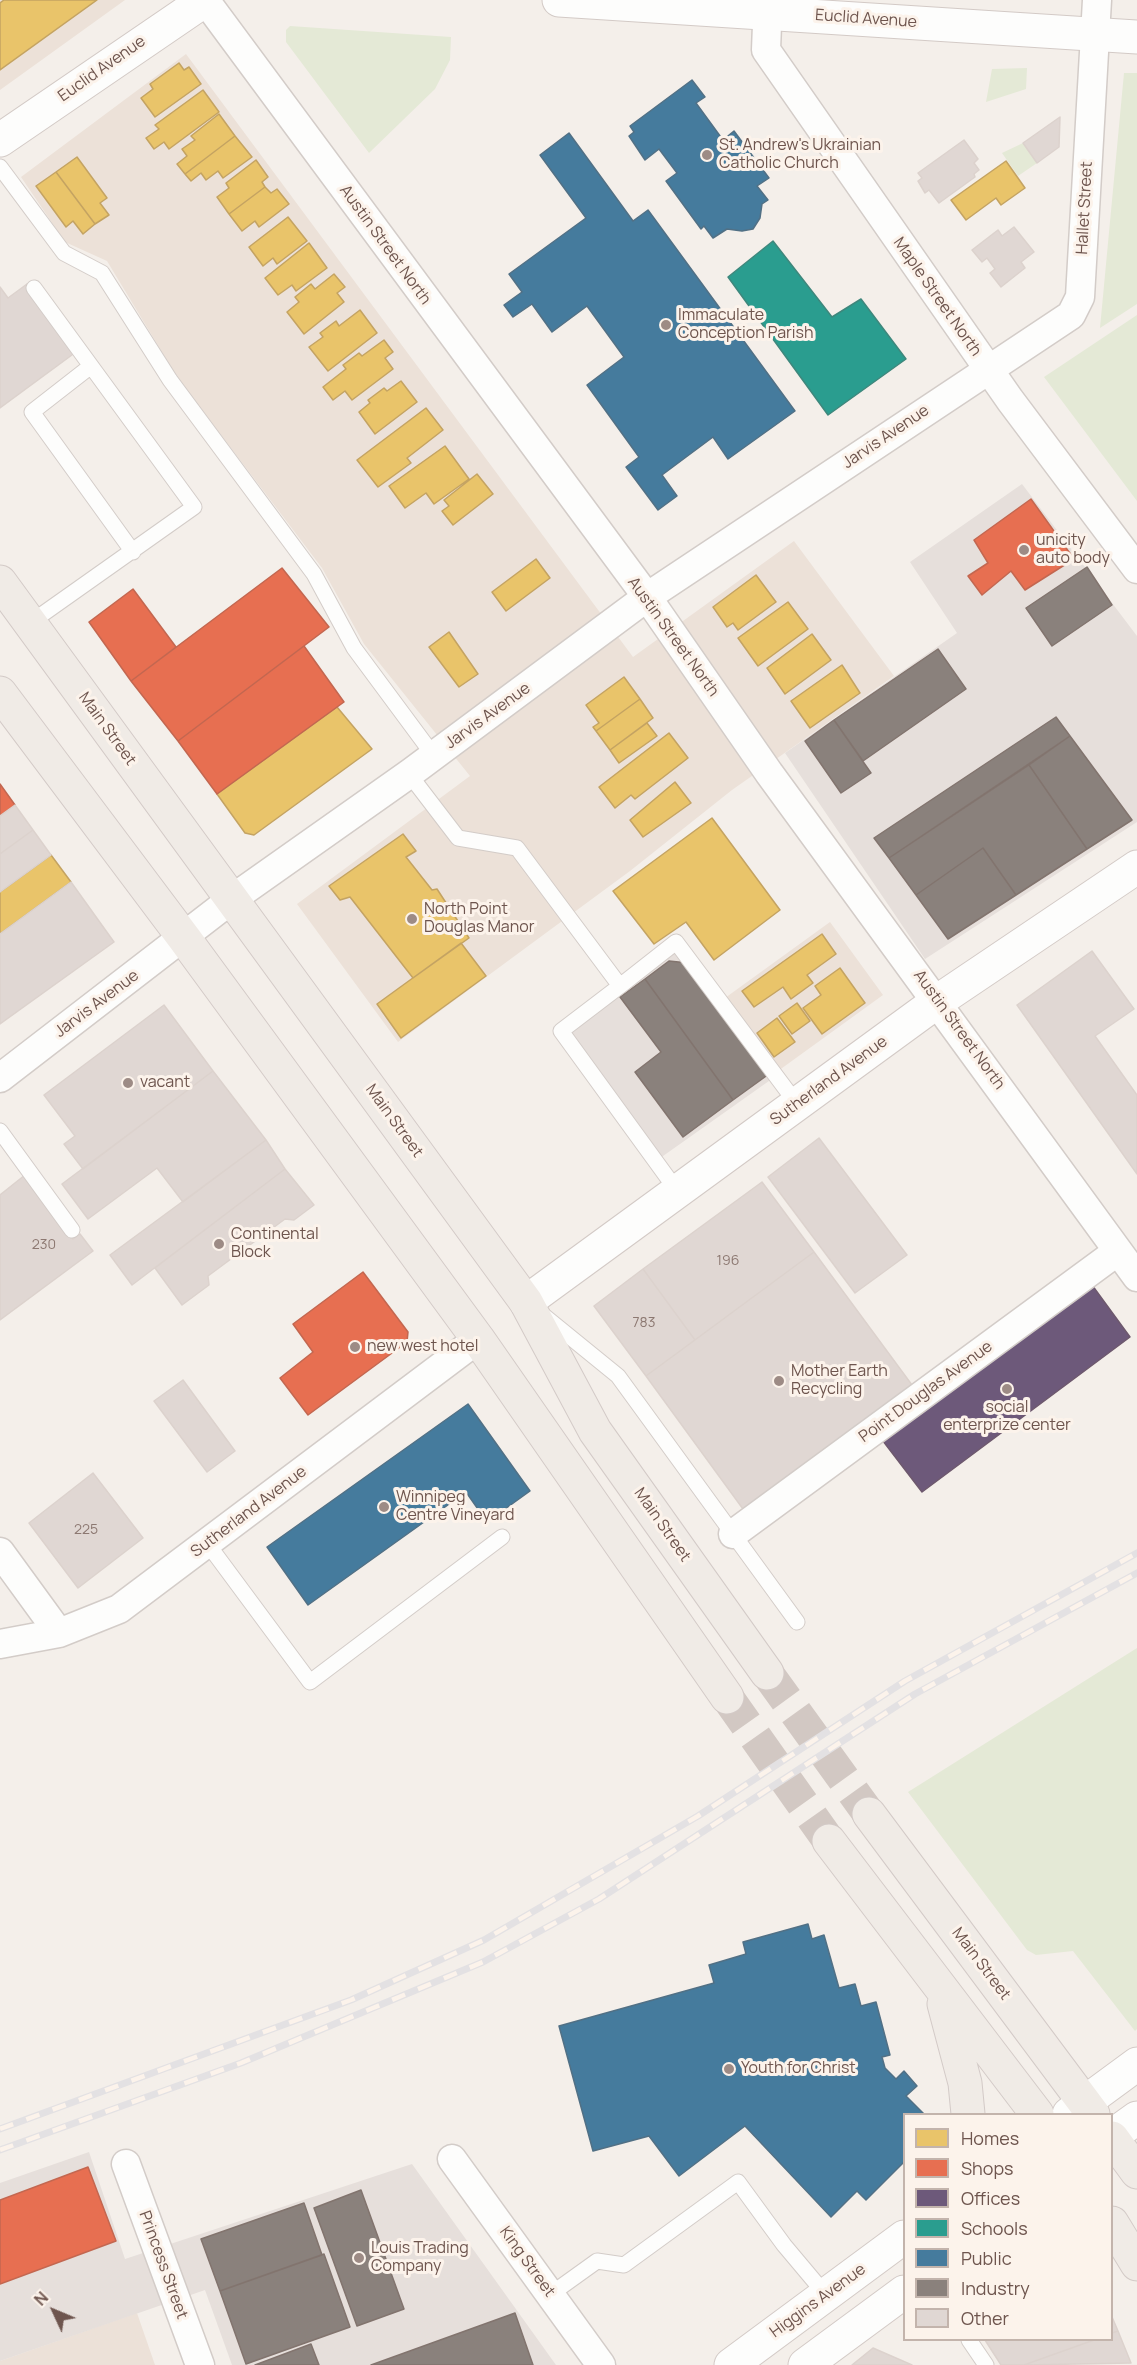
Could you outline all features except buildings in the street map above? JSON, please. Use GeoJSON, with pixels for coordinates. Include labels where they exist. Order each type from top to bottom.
{"type":"FeatureCollection","features":[{"type":"Feature","properties":{"kind":"main road","name":"Main Street"},"geometry":{"type":"LineString","coordinates":[[0,582],[526,1302],[595,1431],[767,1673]]}},
{"type":"Feature","properties":{"kind":"main road"},"geometry":{"type":"LineString","coordinates":[[0,693],[184,938],[478,1339],[727,1697]]}},
{"type":"Feature","properties":{"kind":"main road","name":"Main Street"},"geometry":{"type":"LineString","coordinates":[[870,1814],[1082,2111]]}},
{"type":"Feature","properties":{"kind":"main road"},"geometry":{"type":"LineString","coordinates":[[829,1841],[1035,2113]]}},
{"type":"Feature","properties":{"kind":"main road"},"geometry":{"type":"LineString","coordinates":[[940,1990],[965,2083],[968,2113]]}},
{"type":"Feature","properties":{"kind":"main road"},"geometry":{"type":"LineString","coordinates":[[1113,2138],[1137,2172]]}},
{"type":"Feature","properties":{"kind":"main road"},"geometry":{"type":"LineString","coordinates":[[1113,2225],[1137,2264]]}},
{"type":"Feature","properties":{"kind":"street","name":"Euclid Avenue"},"geometry":{"type":"LineString","coordinates":[[0,140],[205,0]]}},
{"type":"Feature","properties":{"kind":"street","name":"Austin Street North"},"geometry":{"type":"LineString","coordinates":[[205,0],[647,597],[769,773],[938,1001],[1137,1277]]}},
{"type":"Feature","properties":{"kind":"street","name":"Euclid Avenue"},"geometry":{"type":"LineString","coordinates":[[559,0],[767,6],[1137,37]]}},
{"type":"Feature","properties":{"kind":"street","name":"Hallet Street"},"geometry":{"type":"LineString","coordinates":[[987,369],[1071,315],[1080,297],[1097,0]]}},
{"type":"Feature","properties":{"kind":"street","name":"Maple Street North"},"geometry":{"type":"LineString","coordinates":[[767,6],[766,50],[987,369],[1137,570]]}},
{"type":"Feature","properties":{"kind":"street","name":"Jarvis Avenue"},"geometry":{"type":"LineString","coordinates":[[2,1071],[184,938],[232,899],[434,756],[647,597],[987,369]]}},
{"type":"Feature","properties":{"kind":"street","name":"Sutherland Avenue"},"geometry":{"type":"LineString","coordinates":[[526,1302],[938,1001],[1137,867]]}},
{"type":"Feature","properties":{"kind":"street","name":"Point Douglas Avenue"},"geometry":{"type":"LineString","coordinates":[[733,1534],[1118,1251]]}},
{"type":"Feature","properties":{"kind":"street","name":"Sutherland Avenue"},"geometry":{"type":"LineString","coordinates":[[0,1644],[59,1633],[119,1610],[478,1339]]}},
{"type":"Feature","properties":{"kind":"street"},"geometry":{"type":"LineString","coordinates":[[0,1552],[59,1633]]}},
{"type":"Feature","properties":{"kind":"street"},"geometry":{"type":"LineString","coordinates":[[1082,2111],[1137,2064]]}},
{"type":"Feature","properties":{"kind":"street"},"geometry":{"type":"LineString","coordinates":[[1113,2136],[1137,2118]]}},
{"type":"Feature","properties":{"kind":"street","name":"King Street"},"geometry":{"type":"LineString","coordinates":[[452,2159],[601,2365]]}},
{"type":"Feature","properties":{"kind":"street","name":"Princess Street"},"geometry":{"type":"LineString","coordinates":[[126,2164],[200,2365]]}},
{"type":"Feature","properties":{"kind":"street","name":"Higgins Avenue"},"geometry":{"type":"LineString","coordinates":[[731,2365],[903,2238]]}},
{"type":"Feature","properties":{"kind":"street"},"geometry":{"type":"LineString","coordinates":[[805,2365],[903,2293]]}},
{"type":"Feature","properties":{"kind":"lane"},"geometry":{"type":"LineString","coordinates":[[0,167],[64,253],[102,273],[170,380],[314,574],[354,648],[434,756]]}},
{"type":"Feature","properties":{"kind":"lane"},"geometry":{"type":"LineString","coordinates":[[30,623],[194,507],[34,288]]}},
{"type":"Feature","properties":{"kind":"lane"},"geometry":{"type":"LineString","coordinates":[[91,366],[32,412],[133,552]]}},
{"type":"Feature","properties":{"kind":"lane"},"geometry":{"type":"LineString","coordinates":[[409,774],[458,838],[517,848],[620,986]]}},
{"type":"Feature","properties":{"kind":"lane"},"geometry":{"type":"LineString","coordinates":[[678,1192],[561,1031],[676,942],[797,1104]]}},
{"type":"Feature","properties":{"kind":"lane"},"geometry":{"type":"LineString","coordinates":[[0,1131],[72,1230]]}},
{"type":"Feature","properties":{"kind":"lane"},"geometry":{"type":"LineString","coordinates":[[526,1302],[618,1376],[797,1622]]}},
{"type":"Feature","properties":{"kind":"lane"},"geometry":{"type":"LineString","coordinates":[[207,1543],[310,1682],[502,1537]]}},
{"type":"Feature","properties":{"kind":"lane"},"geometry":{"type":"LineString","coordinates":[[551,2294],[597,2261],[624,2265],[738,2182],[784,2245],[826,2295]]}},
{"type":"Feature","properties":{"kind":"lane"},"geometry":{"type":"LineString","coordinates":[[970,2341],[986,2365]]}},
{"type":"Feature","properties":{"kind":"shaded area"},"geometry":{"type":"Polygon","coordinates":[[[0,0],[125,0],[0,90],[0,0]]]}},
{"type":"Feature","properties":{"kind":"shaded area"},"geometry":{"type":"Polygon","coordinates":[[[186,54],[633,657],[794,541],[894,676],[732,790],[630,871],[398,1042],[297,904],[470,776],[364,644],[322,568],[177,377],[107,261],[65,242],[21,177],[186,54]]]}},
{"type":"Feature","properties":{"kind":"shaded area"},"geometry":{"type":"Polygon","coordinates":[[[1022,484],[1137,636],[1137,822],[925,959],[785,753],[957,633],[910,562],[1022,484]]]}},
{"type":"Feature","properties":{"kind":"shaded area"},"geometry":{"type":"Polygon","coordinates":[[[830,922],[883,995],[778,1071],[725,998],[830,922]]]}},
{"type":"Feature","properties":{"kind":"shaded area"},"geometry":{"type":"Polygon","coordinates":[[[676,942],[776,1076],[656,1161],[561,1031],[676,942]]]}},
{"type":"Feature","properties":{"kind":"shaded area"},"geometry":{"type":"Polygon","coordinates":[[[89,2152],[125,2259],[412,2164],[556,2365],[232,2365],[205,2290],[0,2361],[0,2183],[89,2152]]]}},
{"type":"Feature","properties":{"kind":"shaded area"},"geometry":{"type":"Polygon","coordinates":[[[137,2313],[155,2365],[0,2365],[0,2361],[137,2313]]]}},
{"type":"Feature","properties":{"kind":"green space"},"geometry":{"type":"Polygon","coordinates":[[[290,26],[451,37],[450,60],[435,89],[369,153],[286,42],[286,30],[290,26]]]}},
{"type":"Feature","properties":{"kind":"green space"},"geometry":{"type":"Polygon","coordinates":[[[1027,68],[1026,89],[986,102],[992,69],[1027,68]]]}},
{"type":"Feature","properties":{"kind":"green space"},"geometry":{"type":"Polygon","coordinates":[[[1124,73],[1137,73],[1137,304],[1100,328],[1124,73]]]}},
{"type":"Feature","properties":{"kind":"green space"},"geometry":{"type":"Polygon","coordinates":[[[1023,143],[1037,163],[1018,176],[1002,153],[1023,143]]]}},
{"type":"Feature","properties":{"kind":"green space"},"geometry":{"type":"Polygon","coordinates":[[[1137,315],[1137,501],[1044,377],[1137,315]]]}},
{"type":"Feature","properties":{"kind":"green space"},"geometry":{"type":"Polygon","coordinates":[[[1137,1648],[1137,2029],[1135,2031],[1073,1951],[1036,1955],[1027,1950],[908,1792],[1137,1648]]]}},
{"type":"Feature","properties":{"kind":"tunnel"},"geometry":{"type":"LineString","coordinates":[[767,1673],[869,1814]]}},
{"type":"Feature","properties":{"kind":"tunnel"},"geometry":{"type":"LineString","coordinates":[[727,1697],[829,1841]]}},
{"type":"Feature","properties":{"kind":"railway"},"geometry":{"type":"LineString","coordinates":[[0,2129],[351,2000],[484,1940],[698,1816],[905,1681],[1137,1553]]}},
{"type":"Feature","properties":{"kind":"railway"},"geometry":{"type":"LineString","coordinates":[[0,2150],[241,2063],[483,1962],[599,1899],[915,1694],[1137,1573]]}},
{"type":"Feature","properties":{"kind":"place","name":"St. Andrew's Ukrainian Catholic Church"},"geometry":{"type":"Point","coordinates":[707,155]}},
{"type":"Feature","properties":{"kind":"place","name":"Immaculate Conception Parish"},"geometry":{"type":"Point","coordinates":[666,325]}},
{"type":"Feature","properties":{"kind":"place","name":"unicity auto body"},"geometry":{"type":"Point","coordinates":[1024,550]}},
{"type":"Feature","properties":{"kind":"place","name":"North Point Douglas Manor"},"geometry":{"type":"Point","coordinates":[412,919]}},
{"type":"Feature","properties":{"kind":"place","name":"vacant"},"geometry":{"type":"Point","coordinates":[128,1083]}},
{"type":"Feature","properties":{"kind":"place","name":"Continental Block"},"geometry":{"type":"Point","coordinates":[219,1244]}},
{"type":"Feature","properties":{"kind":"place","name":"new west hotel"},"geometry":{"type":"Point","coordinates":[355,1347]}},
{"type":"Feature","properties":{"kind":"place","name":"Mother Earth Recycling"},"geometry":{"type":"Point","coordinates":[779,1381]}},
{"type":"Feature","properties":{"kind":"place","name":"social enterprize center"},"geometry":{"type":"Point","coordinates":[1007,1389]}},
{"type":"Feature","properties":{"kind":"place","name":"Winnipeg Centre Vineyard"},"geometry":{"type":"Point","coordinates":[384,1507]}},
{"type":"Feature","properties":{"kind":"place","name":"Youth for Christ"},"geometry":{"type":"Point","coordinates":[729,2069]}},
{"type":"Feature","properties":{"kind":"place","name":"Louis Trading Company"},"geometry":{"type":"Point","coordinates":[359,2258]}}]}
